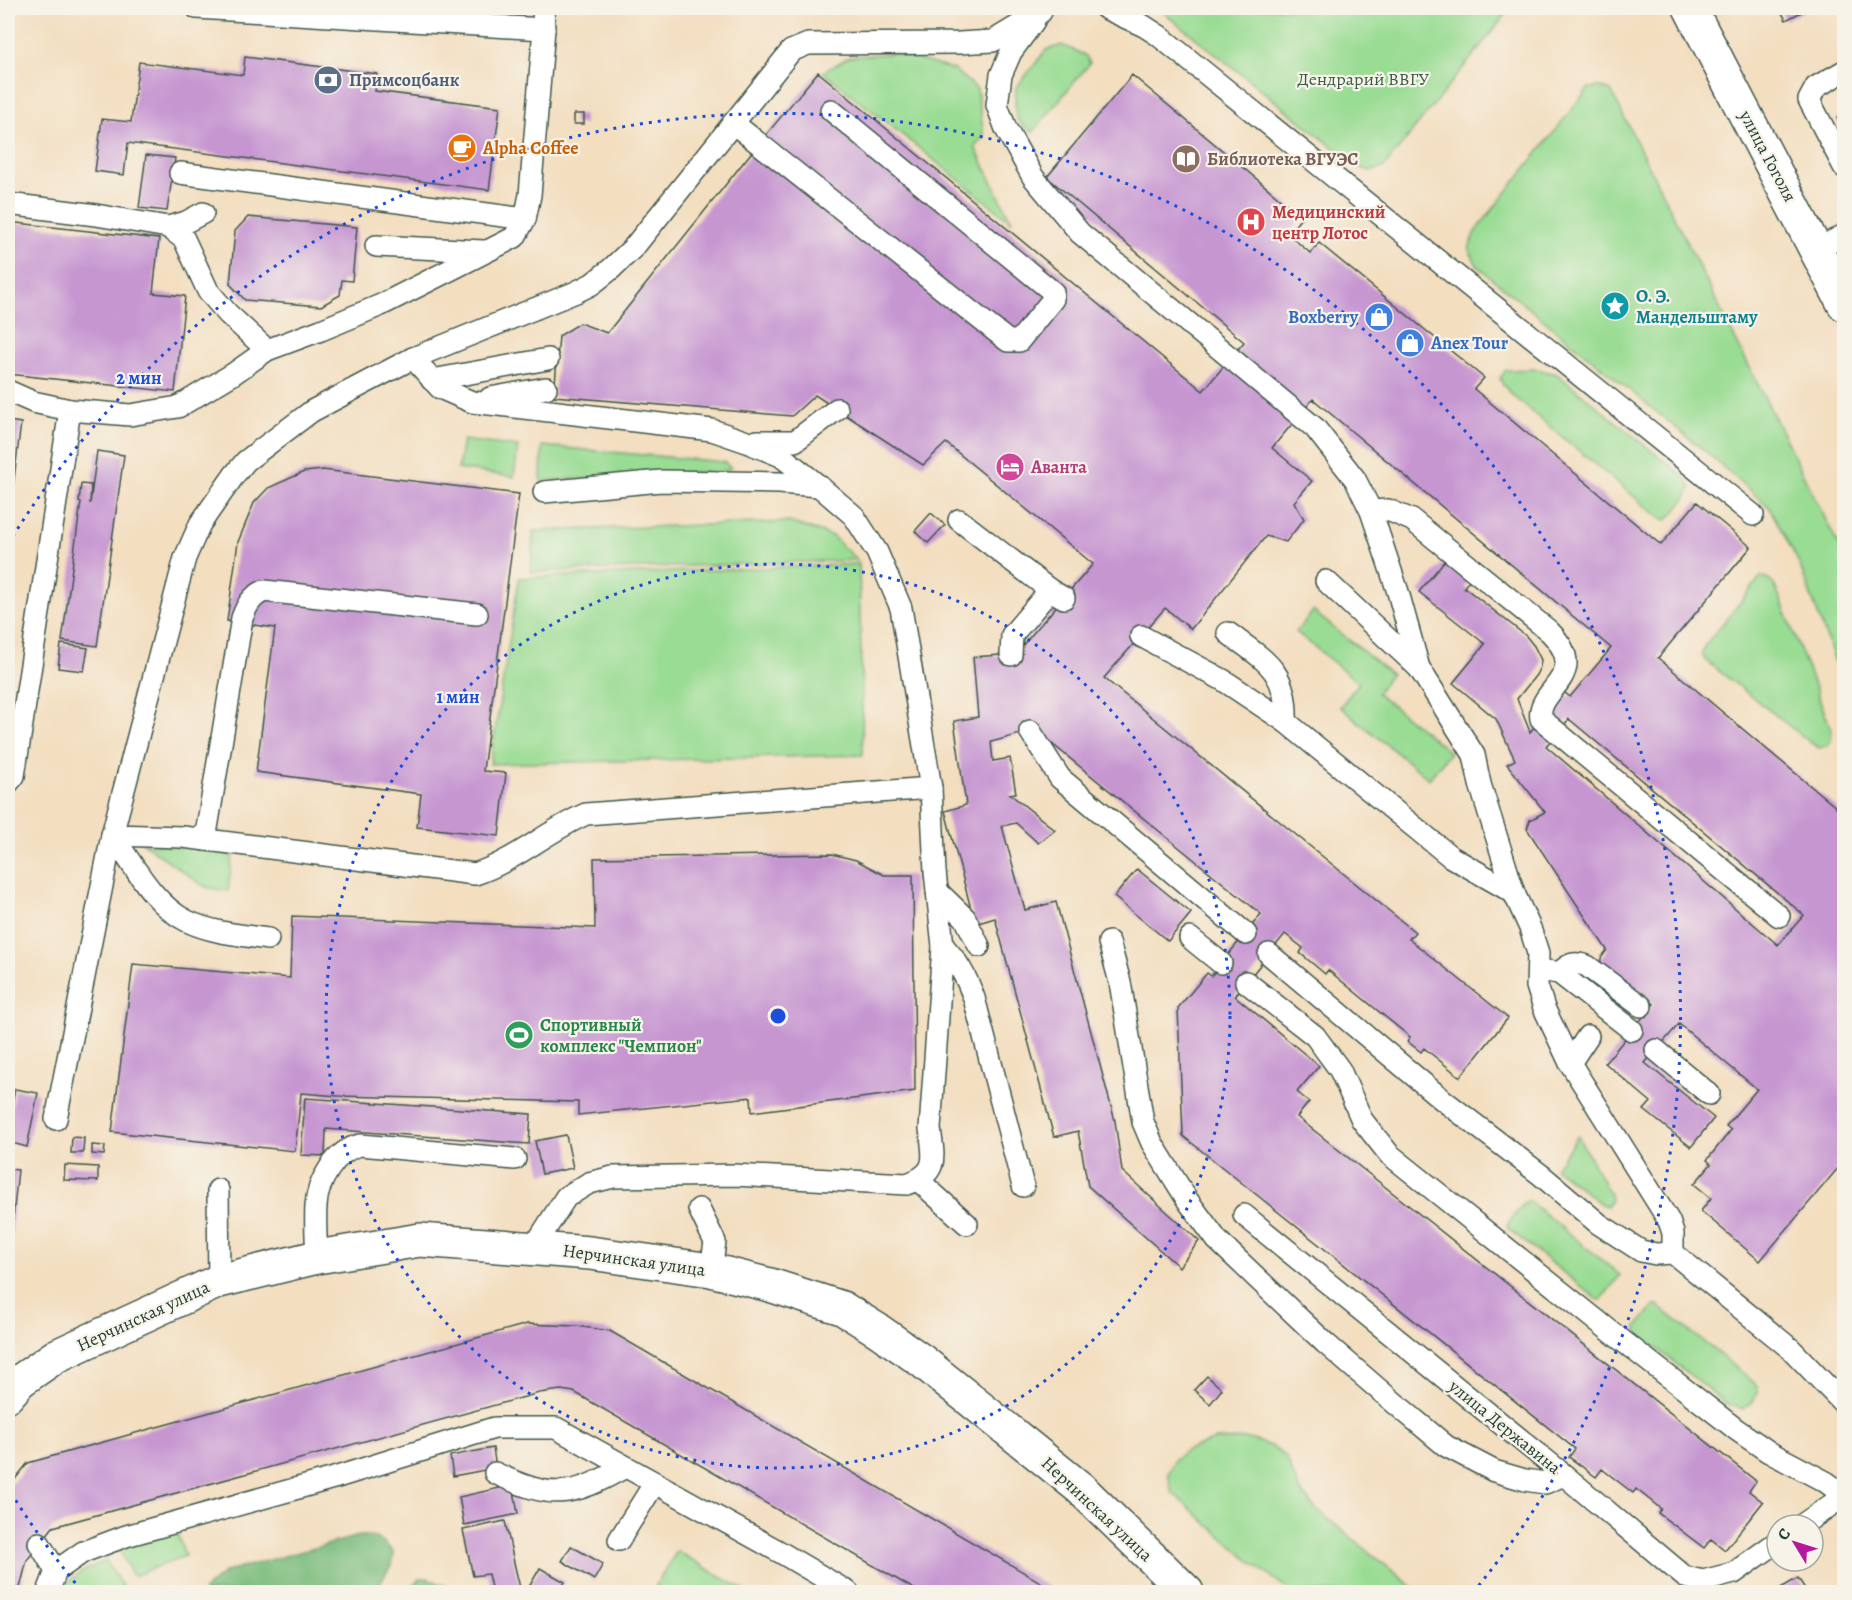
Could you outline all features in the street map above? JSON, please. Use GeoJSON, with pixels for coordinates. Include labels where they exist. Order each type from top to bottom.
{"type":"FeatureCollection","features":[{"type":"Feature","properties":{"kind":"main road","name":"улица Гоголя"},"geometry":{"type":"LineString","coordinates":[[1690,8],[1831,242],[1845,304]]}},
{"type":"Feature","properties":{"kind":"main road","name":"Нерчинская улица"},"geometry":{"type":"LineString","coordinates":[[8,1395],[20,1381],[56,1356],[219,1281],[317,1257],[420,1240],[534,1247],[711,1270],[770,1285],[842,1308],[879,1331],[922,1361],[1080,1488],[1186,1593]]}},
{"type":"Feature","properties":{"kind":"lane"},"geometry":{"type":"LineString","coordinates":[[197,8],[544,29]]}},
{"type":"Feature","properties":{"kind":"lane"},"geometry":{"type":"LineString","coordinates":[[8,391],[33,402],[70,410],[130,415],[178,407],[233,374],[267,350],[381,304],[516,237],[525,219],[530,195],[544,29],[543,8]]}},
{"type":"Feature","properties":{"kind":"lane"},"geometry":{"type":"LineString","coordinates":[[1105,8],[1158,35],[1753,515]]}},
{"type":"Feature","properties":{"kind":"lane"},"geometry":{"type":"LineString","coordinates":[[56,1119],[112,835],[185,558],[200,524],[246,461],[312,411],[413,358],[592,284],[634,248],[791,51],[808,44],[993,41],[1044,9]]}},
{"type":"Feature","properties":{"kind":"lane"},"geometry":{"type":"LineString","coordinates":[[1044,9],[1011,51],[1001,75],[997,105],[1005,129],[1033,177],[1080,233],[1315,428],[1355,479],[1371,511],[1398,592],[1419,668]]}},
{"type":"Feature","properties":{"kind":"lane"},"geometry":{"type":"LineString","coordinates":[[1845,71],[1816,87],[1809,100],[1845,167]]}},
{"type":"Feature","properties":{"kind":"lane"},"geometry":{"type":"LineString","coordinates":[[733,123],[1008,341],[1019,341],[1053,299],[1053,292],[831,110]]}},
{"type":"Feature","properties":{"kind":"lane"},"geometry":{"type":"LineString","coordinates":[[180,173],[525,219]]}},
{"type":"Feature","properties":{"kind":"lane"},"geometry":{"type":"LineString","coordinates":[[8,204],[168,227],[186,222],[203,213]]}},
{"type":"Feature","properties":{"kind":"lane"},"geometry":{"type":"LineString","coordinates":[[168,227],[184,239],[208,291],[228,314],[267,350]]}},
{"type":"Feature","properties":{"kind":"lane"},"geometry":{"type":"LineString","coordinates":[[376,246],[485,251]]}},
{"type":"Feature","properties":{"kind":"lane"},"geometry":{"type":"LineString","coordinates":[[413,358],[440,388],[472,402],[712,430],[782,456],[819,486],[854,516],[877,552],[901,608],[931,789],[943,946],[930,1129],[934,1160],[930,1172],[907,1184],[734,1175],[613,1177],[589,1183],[566,1197],[534,1247]]}},
{"type":"Feature","properties":{"kind":"lane"},"geometry":{"type":"LineString","coordinates":[[432,380],[548,359]]}},
{"type":"Feature","properties":{"kind":"lane"},"geometry":{"type":"LineString","coordinates":[[472,402],[546,388]]}},
{"type":"Feature","properties":{"kind":"lane"},"geometry":{"type":"LineString","coordinates":[[744,441],[795,441],[837,409]]}},
{"type":"Feature","properties":{"kind":"lane"},"geometry":{"type":"LineString","coordinates":[[8,783],[14,776],[70,410]]}},
{"type":"Feature","properties":{"kind":"lane"},"geometry":{"type":"LineString","coordinates":[[544,492],[661,481],[819,486]]}},
{"type":"Feature","properties":{"kind":"lane"},"geometry":{"type":"LineString","coordinates":[[1371,511],[1388,510],[1412,520],[1549,631],[1559,642],[1565,654],[1565,667],[1559,683],[1542,707],[1541,719],[1779,916]]}},
{"type":"Feature","properties":{"kind":"lane"},"geometry":{"type":"LineString","coordinates":[[959,520],[1057,594],[1012,634],[1011,655]]}},
{"type":"Feature","properties":{"kind":"lane"},"geometry":{"type":"LineString","coordinates":[[1326,581],[1419,668],[1474,754],[1480,784],[1514,893],[1530,928],[1538,953],[1549,971],[1632,1030]]}},
{"type":"Feature","properties":{"kind":"lane"},"geometry":{"type":"LineString","coordinates":[[205,840],[242,618],[254,595],[264,591],[477,614]]}},
{"type":"Feature","properties":{"kind":"lane"},"geometry":{"type":"LineString","coordinates":[[1228,633],[1264,659],[1276,673],[1284,687],[1287,705],[1286,722]]}},
{"type":"Feature","properties":{"kind":"lane"},"geometry":{"type":"LineString","coordinates":[[1141,636],[1223,680],[1286,722],[1451,856],[1514,893]]}},
{"type":"Feature","properties":{"kind":"lane"},"geometry":{"type":"LineString","coordinates":[[1030,731],[1060,778],[1245,934]]}},
{"type":"Feature","properties":{"kind":"lane"},"geometry":{"type":"LineString","coordinates":[[112,835],[205,840],[475,874],[493,868],[563,824],[586,814],[931,789]]}},
{"type":"Feature","properties":{"kind":"lane"},"geometry":{"type":"LineString","coordinates":[[112,835],[150,889],[169,909],[186,921],[210,930],[268,939]]}},
{"type":"Feature","properties":{"kind":"lane"},"geometry":{"type":"LineString","coordinates":[[937,891],[965,918],[979,946]]}},
{"type":"Feature","properties":{"kind":"lane"},"geometry":{"type":"LineString","coordinates":[[1190,938],[1221,963]]}},
{"type":"Feature","properties":{"kind":"lane"},"geometry":{"type":"LineString","coordinates":[[1110,942],[1120,982],[1143,1122],[1152,1143],[1182,1192],[1217,1240],[1325,1342],[1446,1446],[1494,1471],[1525,1480],[1545,1483],[1564,1475]]}},
{"type":"Feature","properties":{"kind":"lane"},"geometry":{"type":"LineString","coordinates":[[943,946],[962,970],[974,998],[1023,1186]]}},
{"type":"Feature","properties":{"kind":"lane"},"geometry":{"type":"LineString","coordinates":[[1269,954],[1443,1100],[1541,1175],[1599,1224],[1641,1251],[1656,1254],[1673,1253],[1792,1350],[1845,1404]]}},
{"type":"Feature","properties":{"kind":"lane"},"geometry":{"type":"LineString","coordinates":[[1641,1006],[1587,966],[1577,962],[1549,971],[1536,986],[1570,1063],[1669,1221],[1673,1233],[1673,1253]]}},
{"type":"Feature","properties":{"kind":"lane"},"geometry":{"type":"LineString","coordinates":[[1246,982],[1315,1036],[1340,1070],[1362,1120],[1389,1154],[1737,1430],[1769,1452],[1827,1482],[1845,1496],[1820,1513]]}},
{"type":"Feature","properties":{"kind":"lane"},"geometry":{"type":"LineString","coordinates":[[1570,1063],[1588,1036]]}},
{"type":"Feature","properties":{"kind":"lane"},"geometry":{"type":"LineString","coordinates":[[1656,1050],[1709,1094]]}},
{"type":"Feature","properties":{"kind":"lane"},"geometry":{"type":"LineString","coordinates":[[317,1257],[316,1204],[320,1188],[334,1163],[350,1147],[360,1145],[515,1159]]}},
{"type":"Feature","properties":{"kind":"lane"},"geometry":{"type":"LineString","coordinates":[[918,1180],[967,1224]]}},
{"type":"Feature","properties":{"kind":"lane"},"geometry":{"type":"LineString","coordinates":[[218,1190],[219,1281]]}},
{"type":"Feature","properties":{"kind":"lane"},"geometry":{"type":"LineString","coordinates":[[699,1209],[714,1242],[711,1270]]}},
{"type":"Feature","properties":{"kind":"lane","name":"улица Державина"},"geometry":{"type":"LineString","coordinates":[[1244,1215],[1564,1475],[1685,1577],[1703,1581],[1734,1573],[1765,1551]]}},
{"type":"Feature","properties":{"kind":"lane"},"geometry":{"type":"LineString","coordinates":[[48,1593],[56,1570],[83,1552],[126,1536],[334,1478],[494,1428],[556,1428],[780,1552],[848,1593]]}},
{"type":"Feature","properties":{"kind":"lane"},"geometry":{"type":"LineString","coordinates":[[495,1473],[535,1490],[563,1493],[580,1489],[625,1467]]}},
{"type":"Feature","properties":{"kind":"lane"},"geometry":{"type":"LineString","coordinates":[[619,1540],[654,1484]]}},
{"type":"Feature","properties":{"kind":"lane"},"geometry":{"type":"LineString","coordinates":[[39,1543],[56,1570]]}},
{"type":"Feature","properties":{"kind":"green space","name":"Дендрарий ВВГУ"},"geometry":{"type":"Polygon","coordinates":[[[1158,8],[1511,8],[1384,167],[1370,171],[1357,166],[1158,8]]]}},
{"type":"Feature","properties":{"kind":"green space"},"geometry":{"type":"Polygon","coordinates":[[[1062,45],[1085,55],[1090,63],[1033,132],[1023,126],[1016,117],[1016,88],[1046,50],[1062,45]]]}},
{"type":"Feature","properties":{"kind":"green space"},"geometry":{"type":"Polygon","coordinates":[[[895,53],[954,70],[977,89],[984,136],[975,147],[1012,222],[823,72],[849,57],[895,53]]]}},
{"type":"Feature","properties":{"kind":"green space"},"geometry":{"type":"Polygon","coordinates":[[[1601,87],[1611,91],[1844,556],[1844,686],[1799,563],[1769,507],[1706,452],[1484,272],[1477,265],[1469,250],[1474,233],[1589,88],[1601,87]]]}},
{"type":"Feature","properties":{"kind":"green space"},"geometry":{"type":"Polygon","coordinates":[[[1537,369],[1557,374],[1684,477],[1691,488],[1670,517],[1666,520],[1659,517],[1515,398],[1500,378],[1506,370],[1537,369]]]}},
{"type":"Feature","properties":{"kind":"green space"},"geometry":{"type":"Polygon","coordinates":[[[463,440],[518,447],[514,477],[458,469],[463,440]]]}},
{"type":"Feature","properties":{"kind":"green space"},"geometry":{"type":"Polygon","coordinates":[[[542,446],[724,462],[731,468],[723,471],[541,481],[542,446]]]}},
{"type":"Feature","properties":{"kind":"green space"},"geometry":{"type":"Polygon","coordinates":[[[789,522],[832,536],[857,560],[531,572],[533,531],[789,522]]]}},
{"type":"Feature","properties":{"kind":"green space"},"geometry":{"type":"Polygon","coordinates":[[[859,564],[863,755],[490,764],[519,578],[859,564]]]}},
{"type":"Feature","properties":{"kind":"green space"},"geometry":{"type":"Polygon","coordinates":[[[1761,577],[1772,582],[1781,600],[1831,729],[1831,740],[1827,746],[1819,748],[1811,743],[1705,660],[1702,654],[1705,645],[1761,577]]]}},
{"type":"Feature","properties":{"kind":"green space"},"geometry":{"type":"Polygon","coordinates":[[[1313,611],[1391,674],[1377,693],[1450,752],[1429,779],[1340,707],[1359,683],[1296,632],[1313,611]]]}},
{"type":"Feature","properties":{"kind":"green space"},"geometry":{"type":"Polygon","coordinates":[[[143,843],[233,852],[228,891],[205,887],[143,843]]]}},
{"type":"Feature","properties":{"kind":"green space"},"geometry":{"type":"Polygon","coordinates":[[[1578,1136],[1610,1194],[1611,1201],[1607,1206],[1601,1204],[1555,1168],[1578,1136]]]}},
{"type":"Feature","properties":{"kind":"green space"},"geometry":{"type":"Polygon","coordinates":[[[1529,1201],[1620,1275],[1601,1300],[1507,1228],[1508,1223],[1525,1202],[1529,1201]]]}},
{"type":"Feature","properties":{"kind":"green space"},"geometry":{"type":"Polygon","coordinates":[[[1654,1306],[1658,1306],[1757,1386],[1758,1393],[1749,1405],[1743,1409],[1727,1404],[1637,1333],[1637,1327],[1654,1306]]]}},
{"type":"Feature","properties":{"kind":"green space"},"geometry":{"type":"Polygon","coordinates":[[[1249,1439],[1271,1446],[1286,1457],[1300,1491],[1317,1510],[1414,1588],[1423,1592],[1292,1592],[1247,1559],[1172,1492],[1168,1473],[1175,1459],[1185,1451],[1215,1440],[1249,1439]]]}},
{"type":"Feature","properties":{"kind":"green space"},"geometry":{"type":"Polygon","coordinates":[[[176,1529],[185,1556],[133,1576],[118,1548],[176,1529]]]}},
{"type":"Feature","properties":{"kind":"green space"},"geometry":{"type":"Polygon","coordinates":[[[359,1536],[380,1539],[394,1554],[392,1564],[374,1592],[203,1592],[225,1572],[359,1536]]]}},
{"type":"Feature","properties":{"kind":"green space"},"geometry":{"type":"Polygon","coordinates":[[[677,1551],[747,1592],[665,1592],[655,1587],[677,1551]]]}},
{"type":"Feature","properties":{"kind":"green space"},"geometry":{"type":"Polygon","coordinates":[[[106,1561],[126,1592],[59,1592],[74,1577],[106,1561]]]}},
{"type":"Feature","properties":{"kind":"green space"},"geometry":{"type":"Polygon","coordinates":[[[421,1578],[428,1578],[459,1592],[406,1592],[421,1578]]]}},
{"type":"Feature","properties":{"kind":"building"},"geometry":{"type":"Polygon","coordinates":[[[1779,8],[1809,8],[1786,20],[1779,8]]]}},
{"type":"Feature","properties":{"kind":"building"},"geometry":{"type":"Polygon","coordinates":[[[245,57],[377,74],[375,91],[500,107],[489,190],[128,143],[124,175],[95,171],[102,119],[131,122],[139,62],[243,75],[245,57]]]}},
{"type":"Feature","properties":{"kind":"building"},"geometry":{"type":"Polygon","coordinates":[[[818,72],[1203,391],[1244,342],[1047,177],[1132,75],[1302,217],[1288,234],[1310,253],[1319,243],[1484,378],[1474,389],[1661,545],[1697,502],[1751,547],[1658,658],[1844,814],[1844,1161],[1760,1261],[1701,1211],[1711,1198],[1694,1184],[1711,1164],[1707,1160],[1731,1130],[1726,1126],[1757,1089],[1679,1024],[1645,1063],[1714,1118],[1691,1147],[1644,1110],[1651,1102],[1605,1063],[1654,1004],[1601,964],[1601,958],[1607,950],[1527,829],[1530,820],[1545,812],[1507,764],[1515,760],[1496,719],[1453,683],[1485,644],[1419,592],[1445,560],[1469,580],[1464,587],[1526,636],[1534,646],[1541,660],[1540,667],[1517,699],[1530,732],[1564,692],[1570,697],[1611,648],[1313,399],[1272,448],[1312,481],[1294,502],[1304,519],[1286,542],[1266,536],[1191,629],[1165,608],[1104,678],[1415,932],[1409,939],[1508,1018],[1460,1077],[1424,1048],[1421,1052],[1407,1041],[1410,1037],[1328,970],[1325,974],[1300,953],[1303,948],[1285,934],[1235,996],[1319,1066],[1297,1092],[1309,1102],[1297,1117],[1756,1481],[1749,1491],[1763,1502],[1725,1550],[1711,1539],[1704,1548],[1658,1513],[1661,1509],[1636,1489],[1633,1493],[1602,1469],[1596,1477],[1569,1457],[1575,1449],[1183,1136],[1178,1008],[1207,973],[1211,976],[1261,914],[1035,730],[991,742],[993,761],[1010,758],[1016,793],[1010,794],[1055,830],[1038,843],[1016,823],[1002,826],[1025,910],[1056,902],[1115,1121],[1122,1171],[1199,1241],[1179,1267],[1088,1186],[1078,1131],[1054,1137],[995,918],[975,924],[945,811],[966,805],[954,721],[978,717],[973,657],[1015,654],[1093,564],[946,443],[923,465],[815,395],[792,416],[554,396],[559,336],[580,323],[607,333],[818,72]],[[1569,719],[1546,746],[1778,945],[1804,915],[1569,719]]]}},
{"type":"Feature","properties":{"kind":"building"},"geometry":{"type":"Polygon","coordinates":[[[574,114],[584,114],[584,124],[574,124],[574,114]]]}},
{"type":"Feature","properties":{"kind":"building"},"geometry":{"type":"Polygon","coordinates":[[[1844,115],[1844,134],[1837,118],[1844,115]]]}},
{"type":"Feature","properties":{"kind":"building"},"geometry":{"type":"Polygon","coordinates":[[[146,155],[175,158],[167,211],[139,208],[146,155]]]}},
{"type":"Feature","properties":{"kind":"building"},"geometry":{"type":"Polygon","coordinates":[[[248,217],[357,227],[352,281],[342,280],[340,295],[321,306],[245,300],[230,284],[235,231],[248,217]]]}},
{"type":"Feature","properties":{"kind":"building"},"geometry":{"type":"Polygon","coordinates":[[[8,222],[159,239],[153,293],[185,296],[175,392],[8,374],[8,222]]]}},
{"type":"Feature","properties":{"kind":"building"},"geometry":{"type":"Polygon","coordinates":[[[8,421],[21,423],[9,519],[8,519],[8,421]]]}},
{"type":"Feature","properties":{"kind":"building"},"geometry":{"type":"Polygon","coordinates":[[[97,451],[124,455],[97,646],[62,641],[81,502],[79,502],[81,484],[91,485],[90,504],[97,451]]]}},
{"type":"Feature","properties":{"kind":"building"},"geometry":{"type":"Polygon","coordinates":[[[323,470],[519,494],[483,771],[506,773],[499,836],[417,827],[421,794],[256,772],[275,628],[227,621],[238,542],[254,503],[268,488],[304,472],[323,470]]]}},
{"type":"Feature","properties":{"kind":"building"},"geometry":{"type":"Polygon","coordinates":[[[931,513],[945,525],[928,543],[915,531],[931,513]]]}},
{"type":"Feature","properties":{"kind":"building"},"geometry":{"type":"Polygon","coordinates":[[[61,644],[88,648],[84,671],[58,668],[61,644]]]}},
{"type":"Feature","properties":{"kind":"building","name":"Спортивный комплекс \"Чемпион\""},"geometry":{"type":"Polygon","coordinates":[[[832,854],[856,860],[884,875],[913,875],[915,1091],[752,1112],[751,1097],[578,1115],[578,1102],[301,1093],[295,1151],[112,1132],[133,964],[290,978],[292,916],[595,928],[594,858],[832,854]]]}},
{"type":"Feature","properties":{"kind":"building"},"geometry":{"type":"Polygon","coordinates":[[[1137,869],[1191,913],[1168,941],[1114,897],[1137,869]]]}},
{"type":"Feature","properties":{"kind":"building"},"geometry":{"type":"Polygon","coordinates":[[[15,1089],[38,1093],[27,1147],[8,1142],[8,1125],[15,1089]]]}},
{"type":"Feature","properties":{"kind":"building"},"geometry":{"type":"Polygon","coordinates":[[[305,1098],[531,1114],[529,1144],[326,1129],[325,1156],[301,1155],[305,1098]]]}},
{"type":"Feature","properties":{"kind":"building"},"geometry":{"type":"Polygon","coordinates":[[[566,1135],[573,1168],[542,1174],[535,1141],[566,1135]]]}},
{"type":"Feature","properties":{"kind":"building"},"geometry":{"type":"Polygon","coordinates":[[[72,1137],[84,1138],[83,1153],[71,1153],[72,1137]]]}},
{"type":"Feature","properties":{"kind":"building"},"geometry":{"type":"Polygon","coordinates":[[[92,1145],[105,1146],[104,1155],[92,1154],[92,1145]]]}},
{"type":"Feature","properties":{"kind":"building"},"geometry":{"type":"Polygon","coordinates":[[[65,1165],[98,1167],[98,1181],[64,1180],[65,1165]]]}},
{"type":"Feature","properties":{"kind":"building"},"geometry":{"type":"Polygon","coordinates":[[[8,1169],[18,1170],[9,1257],[8,1256],[8,1169]]]}},
{"type":"Feature","properties":{"kind":"building"},"geometry":{"type":"Polygon","coordinates":[[[527,1324],[576,1326],[610,1331],[1054,1590],[1053,1592],[919,1592],[574,1392],[561,1390],[539,1393],[53,1527],[27,1560],[19,1592],[8,1592],[8,1488],[28,1463],[527,1324]]]}},
{"type":"Feature","properties":{"kind":"building"},"geometry":{"type":"Polygon","coordinates":[[[1207,1376],[1222,1389],[1210,1404],[1194,1390],[1207,1376]]]}},
{"type":"Feature","properties":{"kind":"building"},"geometry":{"type":"Polygon","coordinates":[[[493,1448],[496,1468],[453,1476],[450,1456],[493,1448]]]}},
{"type":"Feature","properties":{"kind":"building"},"geometry":{"type":"Polygon","coordinates":[[[513,1485],[518,1514],[464,1525],[459,1497],[513,1485]]]}},
{"type":"Feature","properties":{"kind":"building"},"geometry":{"type":"Polygon","coordinates":[[[505,1521],[521,1592],[492,1592],[488,1574],[473,1576],[463,1530],[505,1521]]]}},
{"type":"Feature","properties":{"kind":"building"},"geometry":{"type":"Polygon","coordinates":[[[571,1546],[603,1564],[594,1580],[562,1561],[571,1546]]]}},
{"type":"Feature","properties":{"kind":"building"},"geometry":{"type":"Polygon","coordinates":[[[540,1568],[565,1582],[559,1592],[526,1592],[540,1568]]]}},
{"type":"Feature","properties":{"kind":"building"},"geometry":{"type":"Polygon","coordinates":[[[1798,1578],[1807,1592],[1774,1592],[1798,1578]]]}},
{"type":"Feature","properties":{"kind":"place","name":"Примсоцбанк"},"geometry":{"type":"Point","coordinates":[328,80]}},
{"type":"Feature","properties":{"kind":"place","name":"Alpha Coffee"},"geometry":{"type":"Point","coordinates":[462,148]}},
{"type":"Feature","properties":{"kind":"place","name":"Библиотека ВГУЭС"},"geometry":{"type":"Point","coordinates":[1186,159]}},
{"type":"Feature","properties":{"kind":"place","name":"Медицинский центр Лотос"},"geometry":{"type":"Point","coordinates":[1251,222]}},
{"type":"Feature","properties":{"kind":"place","name":"О. Э. Мандельштаму"},"geometry":{"type":"Point","coordinates":[1615,306]}},
{"type":"Feature","properties":{"kind":"place","name":"Boxberry"},"geometry":{"type":"Point","coordinates":[1379,317]}},
{"type":"Feature","properties":{"kind":"place","name":"Anex Tour"},"geometry":{"type":"Point","coordinates":[1410,343]}},
{"type":"Feature","properties":{"kind":"place","name":"Аванта"},"geometry":{"type":"Point","coordinates":[1010,467]}},
{"type":"Feature","properties":{"kind":"place","name":"Спортивный комплекс \"Чемпион\""},"geometry":{"type":"Point","coordinates":[519,1035]}}]}
